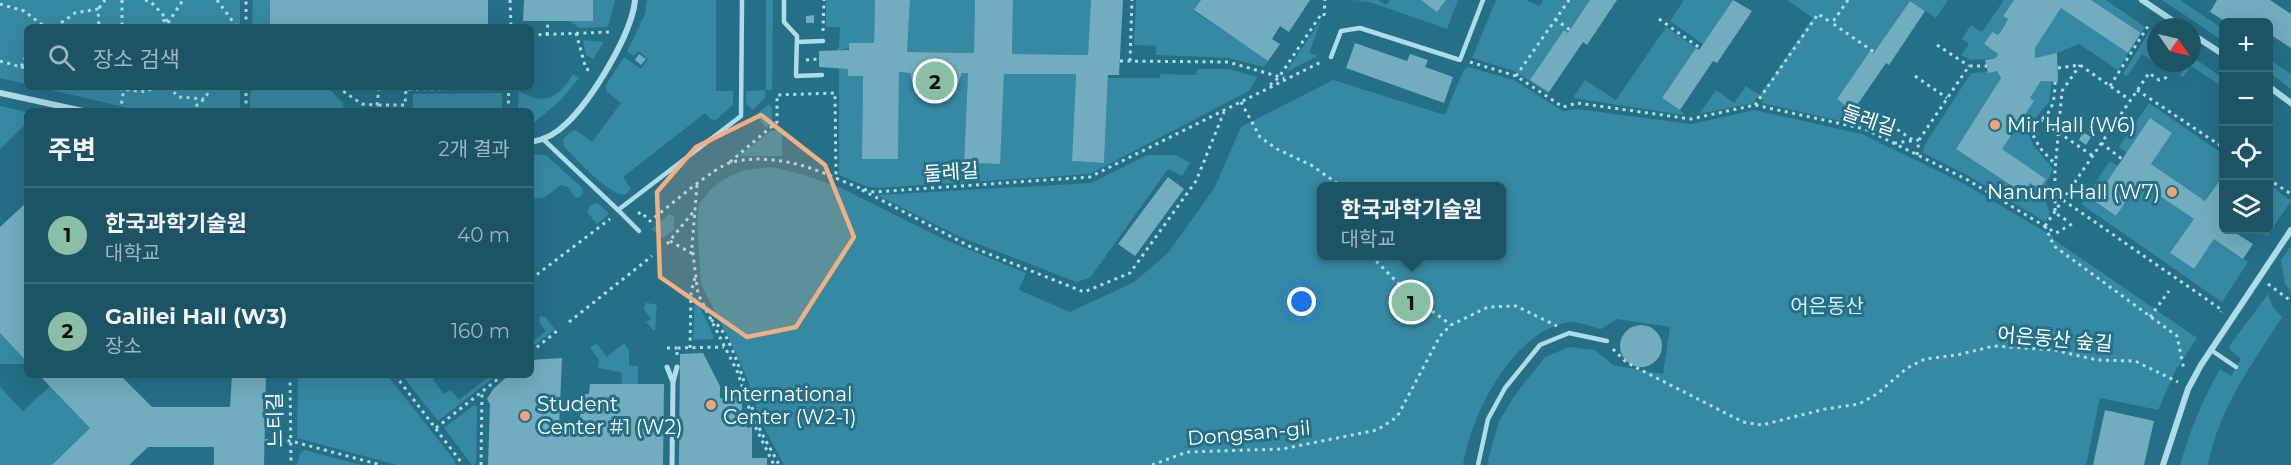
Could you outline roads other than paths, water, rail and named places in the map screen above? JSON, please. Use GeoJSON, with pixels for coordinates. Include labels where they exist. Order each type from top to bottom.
{"type":"FeatureCollection","features":[{"type":"Feature","properties":{"kind":"street"},"geometry":{"type":"LineString","coordinates":[[534,142],[544,140],[567,123],[597,84],[634,16],[635,0]]}},
{"type":"Feature","properties":{"kind":"street"},"geometry":{"type":"LineString","coordinates":[[2142,0],[2169,18]]}},
{"type":"Feature","properties":{"kind":"street"},"geometry":{"type":"LineString","coordinates":[[2201,40],[2219,52]]}},
{"type":"Feature","properties":{"kind":"street"},"geometry":{"type":"LineString","coordinates":[[2273,90],[2291,104]]}},
{"type":"Feature","properties":{"kind":"street"},"geometry":{"type":"LineString","coordinates":[[0,93],[69,108]]}},
{"type":"Feature","properties":{"kind":"street"},"geometry":{"type":"LineString","coordinates":[[2163,465],[2188,388],[2291,230]]}},
{"type":"Feature","properties":{"kind":"street"},"geometry":{"type":"LineString","coordinates":[[667,367],[673,382]]}},
{"type":"Feature","properties":{"kind":"street"},"geometry":{"type":"LineString","coordinates":[[672,465],[673,382],[677,367]]}},
{"type":"Feature","properties":{"kind":"lane"},"geometry":{"type":"LineString","coordinates":[[618,210],[741,116],[742,0]]}},
{"type":"Feature","properties":{"kind":"lane"},"geometry":{"type":"LineString","coordinates":[[784,0],[784,22],[797,36],[796,76],[822,75]]}},
{"type":"Feature","properties":{"kind":"lane"},"geometry":{"type":"LineString","coordinates":[[1331,57],[1341,31],[1360,28],[1460,60],[1483,0]]}},
{"type":"Feature","properties":{"kind":"lane"},"geometry":{"type":"LineString","coordinates":[[797,42],[823,41]]}},
{"type":"Feature","properties":{"kind":"lane"},"geometry":{"type":"LineString","coordinates":[[544,140],[639,231]]}},
{"type":"Feature","properties":{"kind":"lane"},"geometry":{"type":"LineString","coordinates":[[1478,465],[1488,419],[1505,388],[1540,345],[1569,333],[1607,341]]}},
{"type":"Feature","properties":{"kind":"lane"},"geometry":{"type":"LineString","coordinates":[[2211,350],[2236,367]]}},
{"type":"Feature","properties":{"kind":"place","name":"Galilei Hall (W3)"},"geometry":{"type":"Point","coordinates":[935,81]}},
{"type":"Feature","properties":{"kind":"place","name":"Mir Hall (W6)"},"geometry":{"type":"Point","coordinates":[1995,125]}},
{"type":"Feature","properties":{"kind":"place","name":"Nanum Hall (W7)"},"geometry":{"type":"Point","coordinates":[2172,192]}},
{"type":"Feature","properties":{"kind":"place","name":"한국과학기술원"},"geometry":{"type":"Point","coordinates":[1411,302]}},
{"type":"Feature","properties":{"kind":"place","name":"International Center (W2-1)"},"geometry":{"type":"Point","coordinates":[711,405]}},
{"type":"Feature","properties":{"kind":"place","name":"Student Center #1 (W2)"},"geometry":{"type":"Point","coordinates":[525,416]}},
{"type":"Feature","properties":{"kind":"park label","name":"어은동산"},"geometry":{"type":"Point","coordinates":[1827,306]}}]}
